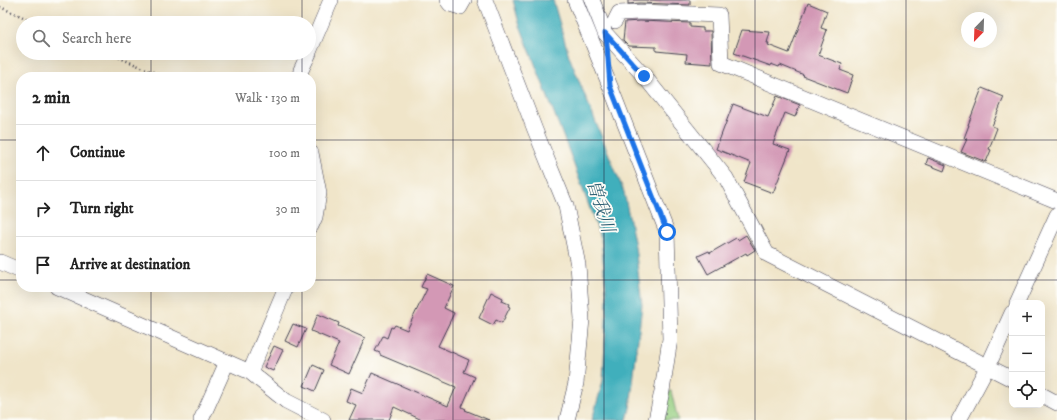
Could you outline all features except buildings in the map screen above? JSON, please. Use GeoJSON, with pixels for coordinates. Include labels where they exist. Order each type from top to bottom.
{"type":"FeatureCollection","features":[{"type":"Feature","properties":{"kind":"street"},"geometry":{"type":"LineString","coordinates":[[316,36],[331,0]]}},
{"type":"Feature","properties":{"kind":"street"},"geometry":{"type":"LineString","coordinates":[[447,0],[450,4],[460,7],[464,0]]}},
{"type":"Feature","properties":{"kind":"street"},"geometry":{"type":"LineString","coordinates":[[485,0],[566,206],[578,265],[582,319],[576,383],[567,420]]}},
{"type":"Feature","properties":{"kind":"street"},"geometry":{"type":"LineString","coordinates":[[575,0],[667,232],[670,339],[656,420]]}},
{"type":"Feature","properties":{"kind":"street"},"geometry":{"type":"LineString","coordinates":[[592,0],[605,33],[644,76],[726,178],[767,254],[1009,377]]}},
{"type":"Feature","properties":{"kind":"street"},"geometry":{"type":"LineString","coordinates":[[599,0],[607,45],[610,86]]}},
{"type":"Feature","properties":{"kind":"street"},"geometry":{"type":"LineString","coordinates":[[615,21],[619,13],[694,7],[719,15],[721,63],[1057,201]]}},
{"type":"Feature","properties":{"kind":"street"},"geometry":{"type":"LineString","coordinates":[[301,72],[306,60]]}},
{"type":"Feature","properties":{"kind":"street"},"geometry":{"type":"LineString","coordinates":[[316,179],[319,194],[316,211]]}},
{"type":"Feature","properties":{"kind":"street"},"geometry":{"type":"LineString","coordinates":[[1018,300],[1057,215]]}},
{"type":"Feature","properties":{"kind":"street"},"geometry":{"type":"LineString","coordinates":[[0,262],[16,269]]}},
{"type":"Feature","properties":{"kind":"street"},"geometry":{"type":"LineString","coordinates":[[68,292],[250,372],[286,401],[323,420]]}},
{"type":"Feature","properties":{"kind":"street"},"geometry":{"type":"LineString","coordinates":[[250,372],[284,292]]}},
{"type":"Feature","properties":{"kind":"street"},"geometry":{"type":"LineString","coordinates":[[959,420],[988,366],[1009,320]]}},
{"type":"Feature","properties":{"kind":"street"},"geometry":{"type":"LineString","coordinates":[[201,420],[227,362]]}},
{"type":"Feature","properties":{"kind":"street"},"geometry":{"type":"LineString","coordinates":[[1045,397],[1057,403]]}},
{"type":"Feature","properties":{"kind":"path"},"geometry":{"type":"LineString","coordinates":[[0,7],[21,16]]}},
{"type":"Feature","properties":{"kind":"path"},"geometry":{"type":"LineString","coordinates":[[125,60],[153,72]]}},
{"type":"Feature","properties":{"kind":"green space"},"geometry":{"type":"Polygon","coordinates":[[[669,391],[671,391],[678,420],[663,420],[669,391]]]}},
{"type":"Feature","properties":{"kind":"water","name":"曽我川"},"geometry":{"type":"Polygon","coordinates":[[[513,0],[553,0],[569,56],[624,192],[635,246],[642,305],[630,408],[627,420],[592,420],[603,381],[607,300],[601,239],[519,23],[513,0]]]}},
{"type":"Feature","properties":{"kind":"route"},"geometry":{"type":"LineString","coordinates":[[644,76],[605,33],[610,86],[667,232]]}}]}
